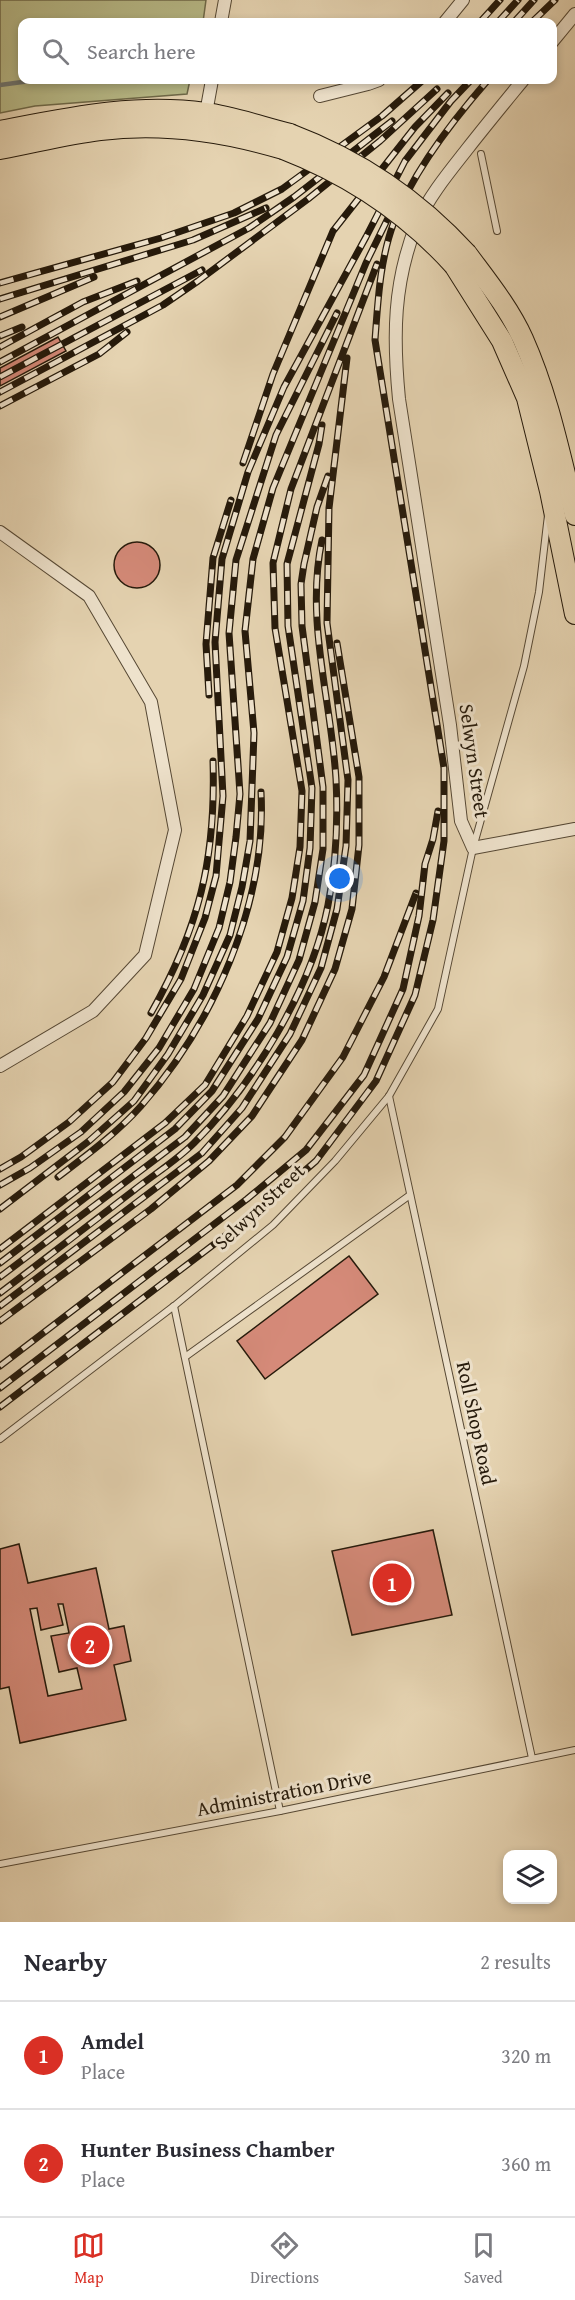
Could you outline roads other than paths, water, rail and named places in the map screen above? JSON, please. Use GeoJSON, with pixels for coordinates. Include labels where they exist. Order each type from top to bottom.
{"type":"FeatureCollection","features":[{"type":"Feature","properties":{"kind":"highway"},"geometry":{"type":"LineString","coordinates":[[0,131],[108,111],[159,110],[206,113],[287,141],[342,156],[389,184],[430,217],[460,260],[502,341],[527,398],[550,491],[575,614]]}},
{"type":"Feature","properties":{"kind":"highway"},"geometry":{"type":"LineString","coordinates":[[0,149],[100,130],[151,127],[287,141]]}},
{"type":"Feature","properties":{"kind":"highway"},"geometry":{"type":"LineString","coordinates":[[460,260],[500,299],[522,337],[545,394],[575,515]]}},
{"type":"Feature","properties":{"kind":"street"},"geometry":{"type":"LineString","coordinates":[[222,18],[225,0]]}},
{"type":"Feature","properties":{"kind":"street"},"geometry":{"type":"LineString","coordinates":[[448,18],[462,0]]}},
{"type":"Feature","properties":{"kind":"street"},"geometry":{"type":"LineString","coordinates":[[557,36],[575,14]]}},
{"type":"Feature","properties":{"kind":"street"},"geometry":{"type":"LineString","coordinates":[[206,113],[211,84]]}},
{"type":"Feature","properties":{"kind":"street"},"geometry":{"type":"LineString","coordinates":[[320,96],[368,84]]}},
{"type":"Feature","properties":{"kind":"street","name":"Selwyn Street"},"geometry":{"type":"LineString","coordinates":[[472,848],[461,820],[450,725],[399,399],[394,350],[396,310],[404,264],[418,222],[442,180],[520,84]]}},
{"type":"Feature","properties":{"kind":"street"},"geometry":{"type":"LineString","coordinates":[[0,532],[89,596],[151,702],[175,830],[145,955],[93,1011],[0,1066]]}},
{"type":"Feature","properties":{"kind":"street"},"geometry":{"type":"LineString","coordinates":[[472,848],[575,829]]}},
{"type":"Feature","properties":{"kind":"lane"},"geometry":{"type":"LineString","coordinates":[[482,154],[497,231]]}},
{"type":"Feature","properties":{"kind":"lane"},"geometry":{"type":"LineString","coordinates":[[472,848],[524,666],[539,591],[550,491]]}},
{"type":"Feature","properties":{"kind":"lane","name":"Selwyn Street"},"geometry":{"type":"LineString","coordinates":[[0,1439],[174,1306],[273,1225],[335,1161],[389,1096],[438,1009],[472,848]]}},
{"type":"Feature","properties":{"kind":"lane","name":"Roll Shop Road"},"geometry":{"type":"LineString","coordinates":[[389,1096],[532,1758]]}},
{"type":"Feature","properties":{"kind":"lane"},"geometry":{"type":"LineString","coordinates":[[185,1357],[410,1195]]}},
{"type":"Feature","properties":{"kind":"lane"},"geometry":{"type":"LineString","coordinates":[[174,1306],[280,1811]]}},
{"type":"Feature","properties":{"kind":"lane","name":"Administration Drive"},"geometry":{"type":"LineString","coordinates":[[0,1864],[280,1811],[575,1750]]}},
{"type":"Feature","properties":{"kind":"waterway"},"geometry":{"type":"LineString","coordinates":[[0,85],[18,83]]}},
{"type":"Feature","properties":{"kind":"railway"},"geometry":{"type":"LineString","coordinates":[[484,18],[500,0]]}},
{"type":"Feature","properties":{"kind":"railway"},"geometry":{"type":"LineString","coordinates":[[502,18],[518,0]]}},
{"type":"Feature","properties":{"kind":"railway"},"geometry":{"type":"LineString","coordinates":[[518,18],[534,0]]}},
{"type":"Feature","properties":{"kind":"railway"},"geometry":{"type":"LineString","coordinates":[[536,18],[555,0]]}},
{"type":"Feature","properties":{"kind":"railway"},"geometry":{"type":"LineString","coordinates":[[0,283],[161,238],[234,213],[282,189],[382,116],[418,84]]}},
{"type":"Feature","properties":{"kind":"railway"},"geometry":{"type":"LineString","coordinates":[[0,1169],[21,1157],[69,1122],[113,1082],[146,1038],[181,979],[205,918],[216,876],[223,796],[215,642],[222,559],[248,472],[284,387],[405,161],[451,101],[467,84]]}},
{"type":"Feature","properties":{"kind":"railway"},"geometry":{"type":"LineString","coordinates":[[0,1407],[259,1210],[316,1161],[376,1081],[415,995],[433,920],[444,841],[444,768],[375,340],[377,310],[380,280],[389,236],[402,203],[435,147],[485,84]]}},
{"type":"Feature","properties":{"kind":"railway"},"geometry":{"type":"LineString","coordinates":[[0,392],[163,305],[198,281],[308,199],[380,141],[437,89]]}},
{"type":"Feature","properties":{"kind":"railway"},"geometry":{"type":"LineString","coordinates":[[243,463],[273,374],[333,231],[415,127],[448,93]]}},
{"type":"Feature","properties":{"kind":"railway"},"geometry":{"type":"LineString","coordinates":[[0,362],[249,228],[294,197],[392,121]]}},
{"type":"Feature","properties":{"kind":"railway"},"geometry":{"type":"LineString","coordinates":[[0,299],[193,240],[266,208]]}},
{"type":"Feature","properties":{"kind":"railway"},"geometry":{"type":"LineString","coordinates":[[0,1209],[89,1141],[134,1101],[168,1054],[203,995],[230,935],[250,841],[254,733],[245,631],[253,559],[273,488],[366,263],[391,212]]}},
{"type":"Feature","properties":{"kind":"railway"},"geometry":{"type":"LineString","coordinates":[[0,1249],[165,1123],[205,1085],[247,1016],[277,952],[292,898],[300,847],[302,791],[275,628],[273,563],[291,489],[377,264]]}},
{"type":"Feature","properties":{"kind":"railway"},"geometry":{"type":"LineString","coordinates":[[0,377],[202,270]]}},
{"type":"Feature","properties":{"kind":"railway"},"geometry":{"type":"LineString","coordinates":[[0,317],[94,277]]}},
{"type":"Feature","properties":{"kind":"railway"},"geometry":{"type":"LineString","coordinates":[[0,347],[83,302],[137,281]]}},
{"type":"Feature","properties":{"kind":"railway"},"geometry":{"type":"LineString","coordinates":[[0,1185],[30,1168],[81,1132],[124,1092],[159,1048],[194,989],[219,928],[230,882],[240,794],[229,633],[236,560],[276,435],[337,313]]}},
{"type":"Feature","properties":{"kind":"railway"},"geometry":{"type":"LineString","coordinates":[[0,336],[22,327]]}},
{"type":"Feature","properties":{"kind":"railway"},"geometry":{"type":"LineString","coordinates":[[0,406],[99,354],[127,332]]}},
{"type":"Feature","properties":{"kind":"railway"},"geometry":{"type":"LineString","coordinates":[[0,1306],[202,1153],[242,1108],[290,1034],[321,968],[337,909],[346,846],[348,780],[327,623],[329,508],[347,358]]}},
{"type":"Feature","properties":{"kind":"railway"},"geometry":{"type":"LineString","coordinates":[[0,1263],[175,1129],[212,1091],[258,1019],[287,957],[303,901],[310,848],[312,788],[288,626],[287,564],[322,425]]}},
{"type":"Feature","properties":{"kind":"railway"},"geometry":{"type":"LineString","coordinates":[[0,1277],[185,1137],[223,1096],[270,1023],[299,960],[315,902],[323,849],[323,787],[302,626],[301,584],[317,507],[328,476]]}},
{"type":"Feature","properties":{"kind":"railway"},"geometry":{"type":"LineString","coordinates":[[209,695],[206,644],[213,558],[231,500]]}},
{"type":"Feature","properties":{"kind":"railway"},"geometry":{"type":"LineString","coordinates":[[0,1293],[172,1162],[216,1120],[258,1064],[277,1033],[309,969],[328,905],[335,858],[336,826],[336,779],[316,600],[322,540]]}},
{"type":"Feature","properties":{"kind":"railway"},"geometry":{"type":"LineString","coordinates":[[0,1321],[151,1209],[209,1161],[252,1116],[302,1040],[335,969],[352,909],[359,845],[359,777],[337,643]]}},
{"type":"Feature","properties":{"kind":"railway"},"geometry":{"type":"LineString","coordinates":[[151,1013],[181,952],[193,922],[201,892],[211,830],[213,761]]}},
{"type":"Feature","properties":{"kind":"railway"},"geometry":{"type":"LineString","coordinates":[[58,1177],[112,1135],[141,1106],[167,1074],[191,1038],[212,1000],[245,919],[255,877],[261,834],[261,792]]}},
{"type":"Feature","properties":{"kind":"railway"},"geometry":{"type":"LineString","coordinates":[[0,1388],[247,1199],[306,1150],[364,1075],[403,989],[419,916],[425,864],[433,839],[438,811]]}},
{"type":"Feature","properties":{"kind":"railway"},"geometry":{"type":"LineString","coordinates":[[0,1366],[237,1185],[285,1137],[343,1057],[384,977],[416,893]]}},
{"type":"Feature","properties":{"kind":"place","name":"Amdel"},"geometry":{"type":"Point","coordinates":[392,1583]}},
{"type":"Feature","properties":{"kind":"place","name":"Hunter Business Chamber"},"geometry":{"type":"Point","coordinates":[90,1645]}}]}
